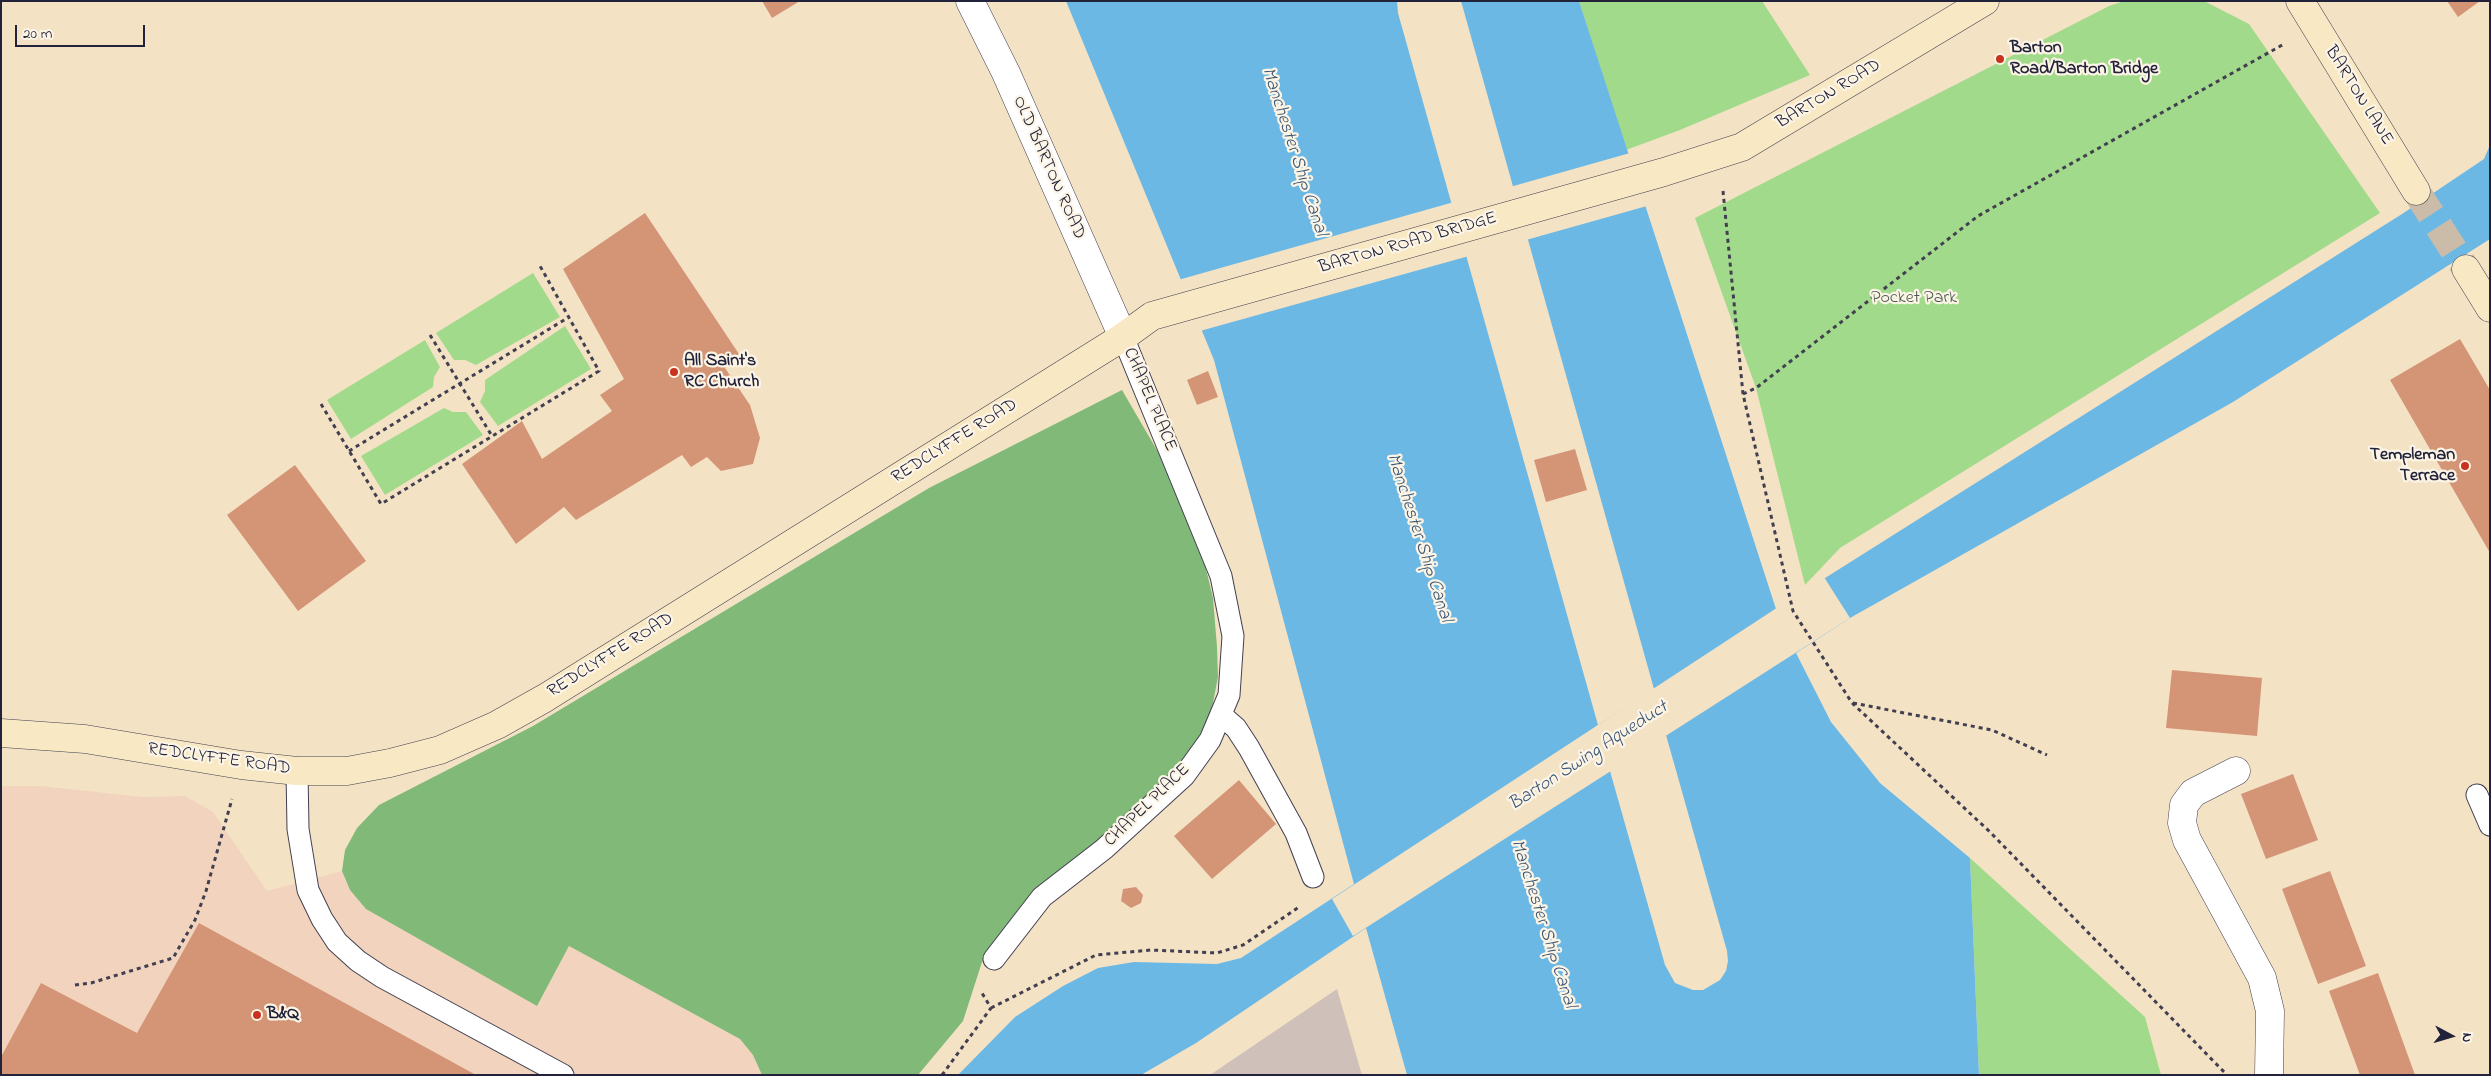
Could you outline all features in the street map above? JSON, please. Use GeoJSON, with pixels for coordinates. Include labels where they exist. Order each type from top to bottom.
{"type":"FeatureCollection","features":[{"type":"Feature","properties":{"kind":"main road","name":"BARTON ROAD"},"geometry":{"type":"LineString","coordinates":[[1664,172],[1742,146],[1985,1]]}},
{"type":"Feature","properties":{"kind":"main road","name":"BARTON LANE"},"geometry":{"type":"LineString","coordinates":[[2300,1],[2416,191]]}},
{"type":"Feature","properties":{"kind":"main road","name":"BARTON ROAD BRIDGE"},"geometry":{"type":"LineString","coordinates":[[1152,316],[1664,172]]}},
{"type":"Feature","properties":{"kind":"main road"},"geometry":{"type":"LineString","coordinates":[[2466,269],[2490,308]]}},
{"type":"Feature","properties":{"kind":"main road","name":"REDCLYFFE ROAD"},"geometry":{"type":"LineString","coordinates":[[1,734],[85,739],[241,765],[297,772],[347,771],[390,763],[440,750],[497,725],[544,698],[1123,337],[1152,316]]}},
{"type":"Feature","properties":{"kind":"street","name":"OLD BARTON ROAD"},"geometry":{"type":"LineString","coordinates":[[970,1],[1006,73],[1123,337]]}},
{"type":"Feature","properties":{"kind":"street"},"geometry":{"type":"LineString","coordinates":[[2236,771],[2194,793],[2184,805],[2182,823],[2187,840],[2262,978],[2270,1011],[2270,1075]]}},
{"type":"Feature","properties":{"kind":"lane","name":"CHAPEL PLACE"},"geometry":{"type":"LineString","coordinates":[[994,959],[1042,897],[1104,849],[1184,776],[1210,740],[1229,695],[1233,636],[1221,576],[1123,337]]}},
{"type":"Feature","properties":{"kind":"lane"},"geometry":{"type":"LineString","coordinates":[[1220,715],[1236,728],[1249,748],[1296,833],[1313,876]]}},
{"type":"Feature","properties":{"kind":"lane"},"geometry":{"type":"LineString","coordinates":[[297,772],[298,829],[308,890],[322,920],[338,942],[358,961],[382,977],[563,1075]]}},
{"type":"Feature","properties":{"kind":"lane"},"geometry":{"type":"LineString","coordinates":[[2477,795],[2490,825]]}},
{"type":"Feature","properties":{"kind":"path"},"geometry":{"type":"LineString","coordinates":[[1743,394],[1756,388],[1978,216],[2270,53],[2314,24]]}},
{"type":"Feature","properties":{"kind":"path"},"geometry":{"type":"LineString","coordinates":[[1727,216],[1743,394],[1793,611],[1852,703],[1990,832],[2227,1075]]}},
{"type":"Feature","properties":{"kind":"path"},"geometry":{"type":"LineString","coordinates":[[321,404],[380,504],[598,371],[540,266]]}},
{"type":"Feature","properties":{"kind":"path"},"geometry":{"type":"LineString","coordinates":[[349,451],[569,317]]}},
{"type":"Feature","properties":{"kind":"path"},"geometry":{"type":"LineString","coordinates":[[430,335],[492,436]]}},
{"type":"Feature","properties":{"kind":"path"},"geometry":{"type":"LineString","coordinates":[[1852,703],[1992,730],[2047,754]]}},
{"type":"Feature","properties":{"kind":"path"},"geometry":{"type":"LineString","coordinates":[[75,985],[91,983],[173,958],[195,920],[206,891],[241,765]]}},
{"type":"Feature","properties":{"kind":"path"},"geometry":{"type":"LineString","coordinates":[[942,1075],[991,1008],[1096,955],[1151,950],[1217,953],[1244,945],[1303,904]]}},
{"type":"Feature","properties":{"kind":"path"},"geometry":{"type":"LineString","coordinates":[[991,1008],[982,993],[994,959]]}},
{"type":"Feature","properties":{"kind":"shaded area"},"geometry":{"type":"Polygon","coordinates":[[[1,786],[41,786],[143,797],[185,796],[213,812],[267,891],[342,871],[350,890],[537,1006],[569,946],[740,1039],[753,1055],[762,1075],[1,1075],[1,786]]]}},
{"type":"Feature","properties":{"kind":"shaded area"},"geometry":{"type":"Polygon","coordinates":[[[1337,989],[1362,1075],[1210,1075],[1337,989]]]}},
{"type":"Feature","properties":{"kind":"green space"},"geometry":{"type":"Polygon","coordinates":[[[1579,1],[1762,1],[1810,75],[1680,130],[1626,150],[1579,1]]]}},
{"type":"Feature","properties":{"kind":"green space","name":"Pocket Park"},"geometry":{"type":"Polygon","coordinates":[[[2124,1],[2204,1],[2249,24],[2380,213],[1840,548],[1805,585],[1756,388],[1695,218],[2109,6],[2124,1]]]}},
{"type":"Feature","properties":{"kind":"green space"},"geometry":{"type":"Polygon","coordinates":[[[533,273],[560,317],[476,365],[465,360],[454,360],[436,333],[533,273]]]}},
{"type":"Feature","properties":{"kind":"green space"},"geometry":{"type":"Polygon","coordinates":[[[565,326],[591,369],[498,426],[480,402],[485,391],[485,380],[565,326]]]}},
{"type":"Feature","properties":{"kind":"green space"},"geometry":{"type":"Polygon","coordinates":[[[425,340],[440,367],[434,377],[433,387],[351,439],[327,400],[425,340]]]}},
{"type":"Feature","properties":{"kind":"green space"},"geometry":{"type":"Polygon","coordinates":[[[1122,390],[1158,452],[1198,536],[1213,598],[1217,647],[1218,677],[1212,708],[1199,737],[1182,764],[1009,923],[982,962],[963,1021],[918,1075],[762,1075],[753,1055],[740,1039],[569,946],[537,1006],[366,909],[350,890],[342,871],[345,850],[357,828],[379,805],[533,726],[929,488],[1122,390]]]}},
{"type":"Feature","properties":{"kind":"green space"},"geometry":{"type":"Polygon","coordinates":[[[444,408],[453,412],[466,412],[483,435],[385,495],[361,456],[444,408]]]}},
{"type":"Feature","properties":{"kind":"green space"},"geometry":{"type":"Polygon","coordinates":[[[1970,858],[2145,1017],[2161,1075],[1979,1075],[1970,858]]]}},
{"type":"Feature","properties":{"kind":"water","name":"Manchester Ship Canal"},"geometry":{"type":"Polygon","coordinates":[[[1066,1],[1397,1],[1398,13],[1598,725],[1654,689],[1461,1],[1579,1],[1776,609],[2402,214],[2484,159],[2490,145],[2490,239],[2233,402],[1850,618],[1796,653],[1831,722],[1880,783],[1970,858],[1979,1075],[1407,1075],[1366,928],[1196,1043],[1141,1075],[958,1075],[1015,1017],[1063,986],[1098,968],[1134,962],[1217,964],[1241,958],[1354,884],[1214,360],[1066,1]],[[1666,735],[1610,771],[1665,965],[1675,983],[1693,990],[1703,990],[1720,980],[1726,971],[1727,951],[1666,735]]]}},
{"type":"Feature","properties":{"kind":"pier"},"geometry":{"type":"Polygon","coordinates":[[[1630,153],[1647,206],[1526,240],[1510,187],[1630,153]]]}},
{"type":"Feature","properties":{"kind":"pier"},"geometry":{"type":"Polygon","coordinates":[[[1454,202],[1469,256],[1200,331],[1178,280],[1454,202]]]}},
{"type":"Feature","properties":{"kind":"pier","name":"Barton Swing Aqueduct"},"geometry":{"type":"Polygon","coordinates":[[[1824,577],[1850,618],[1353,936],[1332,899],[1824,577]]]}},
{"type":"Feature","properties":{"kind":"building"},"geometry":{"type":"Polygon","coordinates":[[[762,1],[800,1],[772,18],[762,1]]]}},
{"type":"Feature","properties":{"kind":"building"},"geometry":{"type":"Polygon","coordinates":[[[2447,1],[2480,1],[2458,17],[2447,1]]]}},
{"type":"Feature","properties":{"kind":"building","name":"All Saint's RC Church"},"geometry":{"type":"Polygon","coordinates":[[[645,213],[739,354],[723,365],[750,405],[760,438],[753,464],[721,471],[707,457],[691,467],[682,455],[576,520],[564,507],[516,544],[462,464],[522,421],[542,459],[612,411],[600,395],[624,379],[563,269],[645,213]]]}},
{"type":"Feature","properties":{"kind":"building","name":"Templeman Terrace"},"geometry":{"type":"Polygon","coordinates":[[[2460,339],[2490,390],[2490,553],[2390,380],[2460,339]]]}},
{"type":"Feature","properties":{"kind":"building"},"geometry":{"type":"Polygon","coordinates":[[[1208,371],[1218,397],[1197,405],[1187,380],[1208,371]]]}},
{"type":"Feature","properties":{"kind":"building"},"geometry":{"type":"Polygon","coordinates":[[[1575,449],[1587,490],[1546,502],[1534,460],[1575,449]]]}},
{"type":"Feature","properties":{"kind":"building"},"geometry":{"type":"Polygon","coordinates":[[[295,465],[366,561],[298,611],[227,515],[295,465]]]}},
{"type":"Feature","properties":{"kind":"building"},"geometry":{"type":"Polygon","coordinates":[[[2172,670],[2262,678],[2257,736],[2166,728],[2172,670]]]}},
{"type":"Feature","properties":{"kind":"building"},"geometry":{"type":"Polygon","coordinates":[[[2293,774],[2318,840],[2266,859],[2241,794],[2293,774]]]}},
{"type":"Feature","properties":{"kind":"building"},"geometry":{"type":"Polygon","coordinates":[[[1239,780],[1276,824],[1212,879],[1174,836],[1239,780]]]}},
{"type":"Feature","properties":{"kind":"building"},"geometry":{"type":"Polygon","coordinates":[[[2330,871],[2366,966],[2318,984],[2282,889],[2330,871]]]}},
{"type":"Feature","properties":{"kind":"building"},"geometry":{"type":"Polygon","coordinates":[[[1136,887],[1143,895],[1141,903],[1131,908],[1121,901],[1123,889],[1136,887]]]}},
{"type":"Feature","properties":{"kind":"building","name":"B&Q"},"geometry":{"type":"Polygon","coordinates":[[[199,923],[476,1075],[1,1075],[1,1057],[41,983],[137,1033],[199,923]]]}},
{"type":"Feature","properties":{"kind":"building"},"geometry":{"type":"Polygon","coordinates":[[[2378,973],[2415,1075],[2360,1075],[2329,991],[2378,973]]]}},
{"type":"Feature","properties":{"kind":"tunnel"},"geometry":{"type":"LineString","coordinates":[[2416,191],[2466,269]]}},
{"type":"Feature","properties":{"kind":"place","name":"Barton Road/Barton Bridge"},"geometry":{"type":"Point","coordinates":[2000,59]}},
{"type":"Feature","properties":{"kind":"place","name":"All Saint's RC Church"},"geometry":{"type":"Point","coordinates":[674,372]}},
{"type":"Feature","properties":{"kind":"place","name":"Templeman Terrace"},"geometry":{"type":"Point","coordinates":[2465,466]}},
{"type":"Feature","properties":{"kind":"place","name":"B&Q"},"geometry":{"type":"Point","coordinates":[257,1015]}}]}
